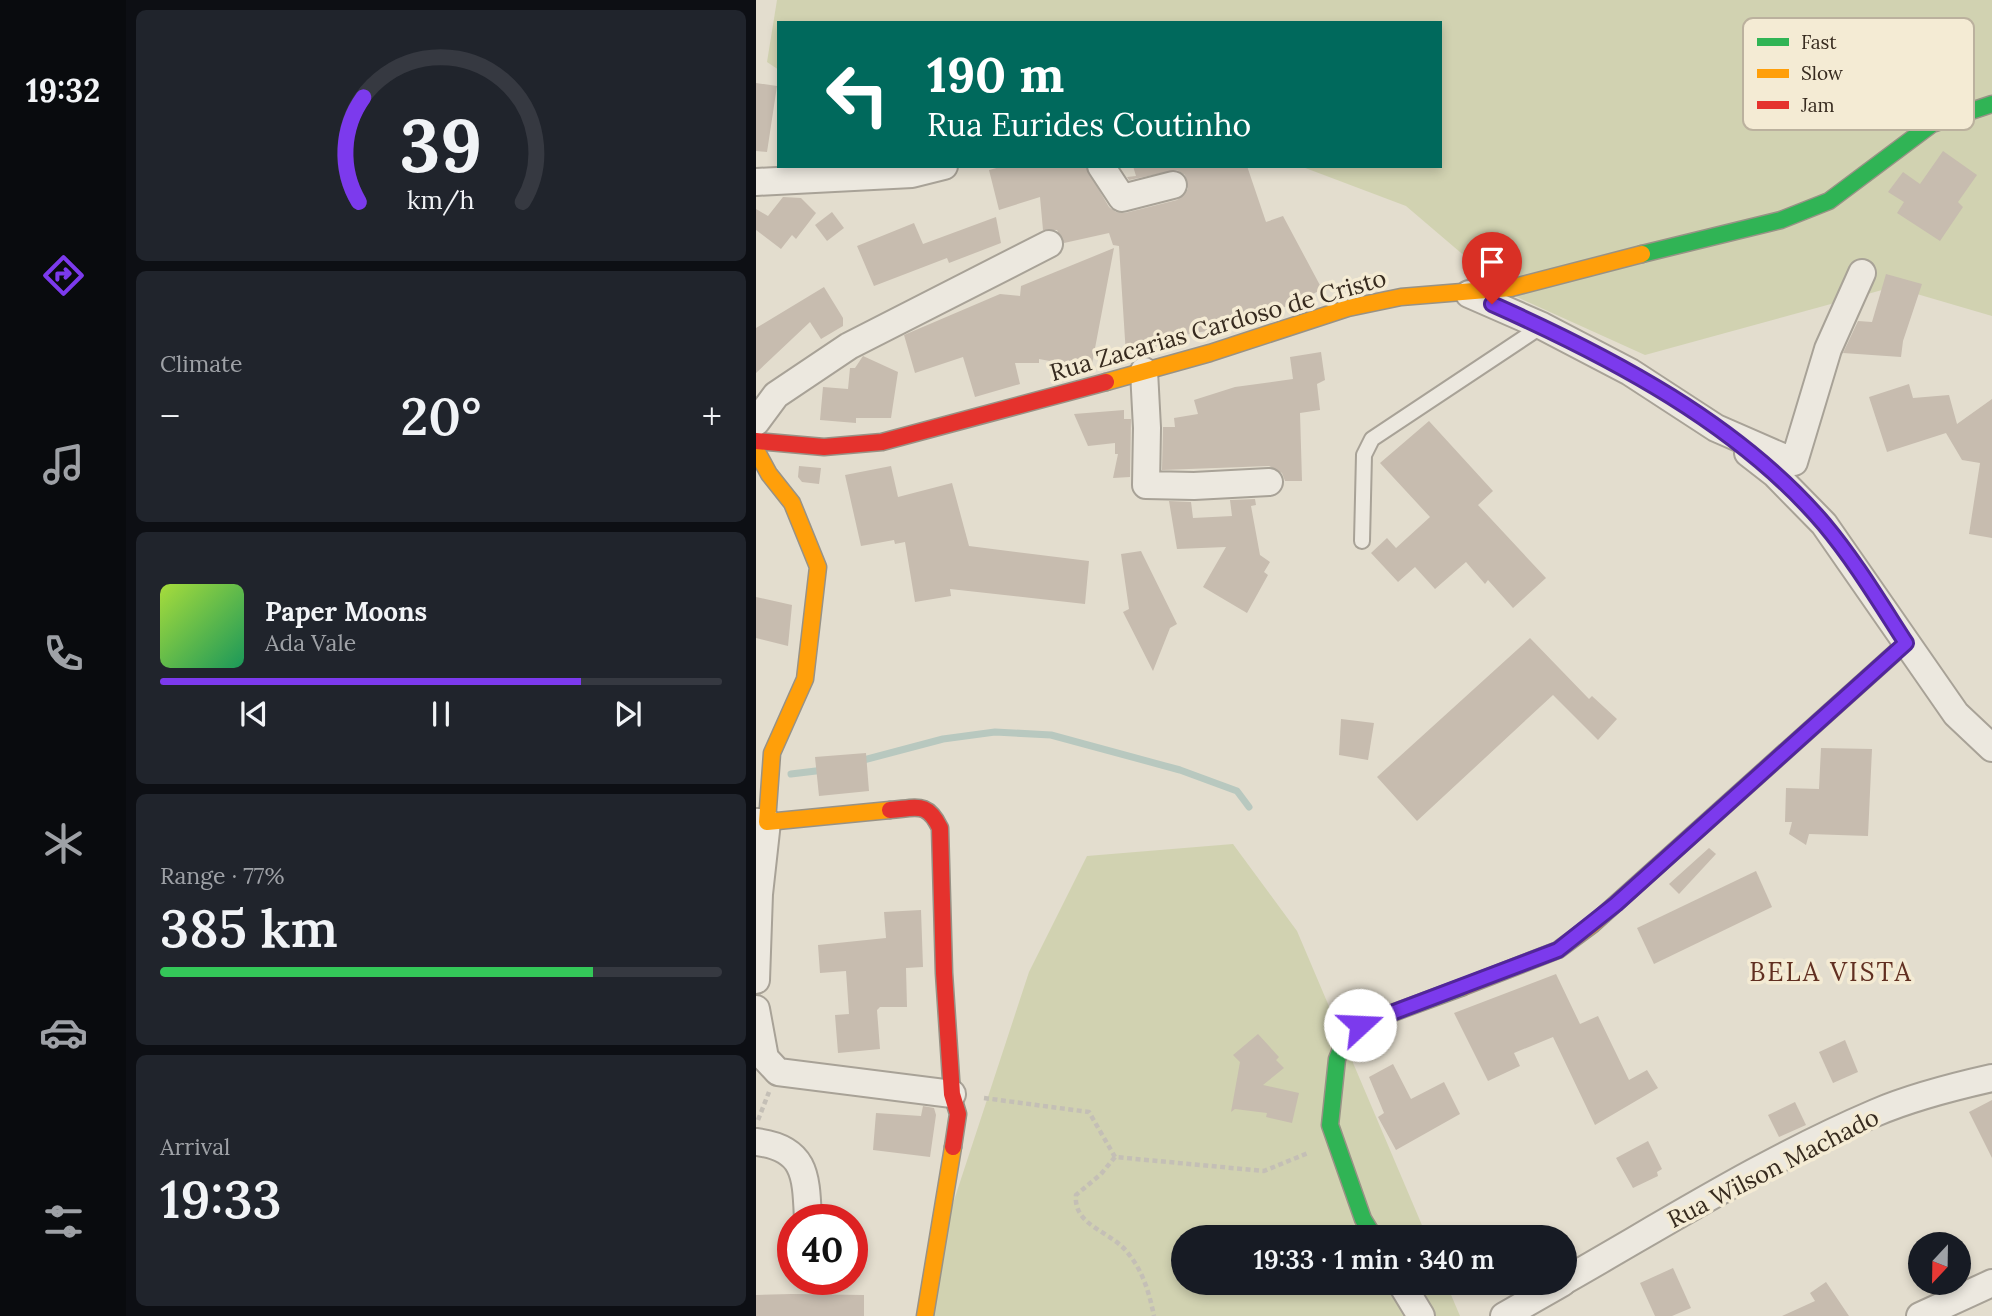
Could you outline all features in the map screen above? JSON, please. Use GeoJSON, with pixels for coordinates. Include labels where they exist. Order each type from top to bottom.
{"type":"FeatureCollection","features":[{"type":"Feature","properties":{"kind":"street","name":"Rua Zacarias Cardoso de Cristo"},"geometry":{"type":"LineString","coordinates":[[1974,109],[1992,103]]}},
{"type":"Feature","properties":{"kind":"street","name":"Rua Zacarias Cardoso de Cristo"},"geometry":{"type":"LineString","coordinates":[[756,441],[824,447],[882,442],[942,428],[1144,371],[1348,308],[1401,298],[1531,284],[1677,244],[1781,220],[1829,201],[1924,130]]}},
{"type":"Feature","properties":{"kind":"street"},"geometry":{"type":"LineString","coordinates":[[756,182],[912,174],[936,168]]}},
{"type":"Feature","properties":{"kind":"street"},"geometry":{"type":"LineString","coordinates":[[1102,168],[1122,198],[1173,186]]}},
{"type":"Feature","properties":{"kind":"street"},"geometry":{"type":"LineString","coordinates":[[756,422],[776,396],[849,346],[1049,244]]}},
{"type":"Feature","properties":{"kind":"street"},"geometry":{"type":"LineString","coordinates":[[1716,428],[1794,462],[1828,349],[1862,273]]}},
{"type":"Feature","properties":{"kind":"street"},"geometry":{"type":"LineString","coordinates":[[1467,293],[1542,326],[1630,372],[1716,428],[1774,474],[1824,524],[1956,714],[1992,748]]}},
{"type":"Feature","properties":{"kind":"street"},"geometry":{"type":"LineString","coordinates":[[1144,371],[1146,485],[1194,486],[1269,482]]}},
{"type":"Feature","properties":{"kind":"street"},"geometry":{"type":"LineString","coordinates":[[756,450],[792,503],[818,567],[805,679],[772,753],[761,822],[756,980]]}},
{"type":"Feature","properties":{"kind":"street"},"geometry":{"type":"LineString","coordinates":[[1367,1225],[1330,1125],[1337,1059],[1345,1042],[1360,1025],[1558,950],[1608,911],[1906,643]]}},
{"type":"Feature","properties":{"kind":"street"},"geometry":{"type":"LineString","coordinates":[[761,822],[922,807],[933,813],[940,828],[952,1094],[958,1114],[925,1316]]}},
{"type":"Feature","properties":{"kind":"street"},"geometry":{"type":"LineString","coordinates":[[756,1009],[765,1058],[778,1072],[952,1094]]}},
{"type":"Feature","properties":{"kind":"street","name":"Rua Wilson Machado"},"geometry":{"type":"LineString","coordinates":[[1577,1274],[1753,1174],[1874,1113],[1932,1092],[1992,1078]]}},
{"type":"Feature","properties":{"kind":"street"},"geometry":{"type":"LineString","coordinates":[[756,1142],[781,1147],[798,1160],[806,1181],[807,1204]]}},
{"type":"Feature","properties":{"kind":"street"},"geometry":{"type":"LineString","coordinates":[[1920,1316],[1960,1305],[1992,1283]]}},
{"type":"Feature","properties":{"kind":"street"},"geometry":{"type":"LineString","coordinates":[[1408,1295],[1420,1316]]}},
{"type":"Feature","properties":{"kind":"street","name":"Rua Wilson Machado"},"geometry":{"type":"LineString","coordinates":[[1504,1316],[1540,1295]]}},
{"type":"Feature","properties":{"kind":"lane"},"geometry":{"type":"LineString","coordinates":[[1362,541],[1364,455],[1372,439],[1542,326]]}},
{"type":"Feature","properties":{"kind":"path"},"geometry":{"type":"LineString","coordinates":[[756,1125],[778,1072]]}},
{"type":"Feature","properties":{"kind":"path"},"geometry":{"type":"LineString","coordinates":[[952,1094],[1089,1112],[1115,1157]]}},
{"type":"Feature","properties":{"kind":"path"},"geometry":{"type":"LineString","coordinates":[[1115,1157],[1265,1171],[1307,1154],[1330,1125]]}},
{"type":"Feature","properties":{"kind":"path"},"geometry":{"type":"LineString","coordinates":[[1115,1157],[1101,1174],[1076,1195],[1075,1206],[1082,1218],[1126,1250],[1146,1281],[1154,1316]]}},
{"type":"Feature","properties":{"kind":"green space"},"geometry":{"type":"Polygon","coordinates":[[[777,0],[1992,0],[1992,316],[1893,287],[1645,355],[1508,293],[1406,206],[1305,168],[1442,168],[1442,21],[777,21],[777,69],[767,62],[777,0]]]}},
{"type":"Feature","properties":{"kind":"green space"},"geometry":{"type":"Polygon","coordinates":[[[1233,844],[1297,931],[1422,1225],[1171,1225],[1171,1295],[1451,1295],[1460,1316],[916,1316],[1029,972],[1087,856],[1233,844]]]}},
{"type":"Feature","properties":{"kind":"building"},"geometry":{"type":"Polygon","coordinates":[[[756,83],[777,86],[767,152],[756,151],[756,83]]]}},
{"type":"Feature","properties":{"kind":"building"},"geometry":{"type":"Polygon","coordinates":[[[1943,151],[1977,175],[1958,202],[1963,207],[1940,241],[1897,213],[1904,202],[1888,192],[1903,172],[1920,184],[1943,151]]]}},
{"type":"Feature","properties":{"kind":"building"},"geometry":{"type":"Polygon","coordinates":[[[1086,168],[1109,207],[1116,212],[1125,213],[1177,200],[1188,189],[1185,175],[1177,170],[1129,180],[1127,177],[1136,176],[1134,168],[1248,168],[1266,222],[1283,216],[1322,289],[1297,303],[1212,330],[1168,338],[1169,343],[1126,355],[1119,246],[1113,245],[1109,233],[1064,243],[1057,230],[1043,230],[1040,197],[999,210],[989,170],[1086,168]]]}},
{"type":"Feature","properties":{"kind":"building"},"geometry":{"type":"Polygon","coordinates":[[[783,197],[801,198],[816,213],[796,239],[792,235],[781,249],[756,230],[756,209],[768,216],[783,197]]]}},
{"type":"Feature","properties":{"kind":"building"},"geometry":{"type":"Polygon","coordinates":[[[832,212],[844,228],[827,241],[815,225],[832,212]]]}},
{"type":"Feature","properties":{"kind":"building"},"geometry":{"type":"Polygon","coordinates":[[[996,217],[1001,243],[949,263],[947,258],[874,286],[857,246],[914,223],[923,244],[996,217]]]}},
{"type":"Feature","properties":{"kind":"building"},"geometry":{"type":"Polygon","coordinates":[[[1114,248],[1092,364],[1082,367],[1039,359],[1039,363],[1015,363],[1020,384],[975,397],[963,357],[915,373],[904,335],[1000,294],[1020,296],[1021,286],[1114,248]]]}},
{"type":"Feature","properties":{"kind":"building"},"geometry":{"type":"Polygon","coordinates":[[[1886,274],[1922,284],[1903,341],[1901,357],[1843,353],[1858,321],[1872,322],[1886,274]]]}},
{"type":"Feature","properties":{"kind":"building"},"geometry":{"type":"Polygon","coordinates":[[[824,287],[843,318],[843,326],[821,339],[810,322],[756,373],[756,328],[824,287]]]}},
{"type":"Feature","properties":{"kind":"building"},"geometry":{"type":"Polygon","coordinates":[[[1321,352],[1325,380],[1317,384],[1320,410],[1300,413],[1302,481],[1285,481],[1282,473],[1269,466],[1162,470],[1163,427],[1175,427],[1174,418],[1198,414],[1194,400],[1235,387],[1293,379],[1290,357],[1321,352]]]}},
{"type":"Feature","properties":{"kind":"building"},"geometry":{"type":"Polygon","coordinates":[[[863,356],[898,372],[891,418],[856,418],[856,423],[820,420],[823,387],[848,389],[850,368],[855,368],[863,356]]]}},
{"type":"Feature","properties":{"kind":"building"},"geometry":{"type":"Polygon","coordinates":[[[1909,384],[1913,398],[1949,395],[1957,424],[1992,399],[1992,538],[1969,534],[1980,463],[1962,460],[1946,433],[1887,452],[1869,397],[1909,384]]]}},
{"type":"Feature","properties":{"kind":"building"},"geometry":{"type":"Polygon","coordinates":[[[1124,410],[1124,419],[1131,419],[1130,477],[1113,478],[1118,454],[1115,454],[1115,443],[1088,446],[1074,414],[1124,410]]]}},
{"type":"Feature","properties":{"kind":"building"},"geometry":{"type":"Polygon","coordinates":[[[1429,421],[1493,491],[1478,505],[1546,578],[1513,608],[1488,580],[1485,584],[1466,562],[1435,589],[1415,567],[1398,582],[1371,553],[1387,538],[1396,548],[1430,517],[1380,463],[1429,421]]]}},
{"type":"Feature","properties":{"kind":"building"},"geometry":{"type":"Polygon","coordinates":[[[799,466],[821,468],[819,484],[802,482],[798,477],[799,466]]]}},
{"type":"Feature","properties":{"kind":"building"},"geometry":{"type":"Polygon","coordinates":[[[891,466],[898,497],[952,483],[969,546],[1089,561],[1085,604],[950,589],[951,596],[915,602],[905,542],[895,544],[894,540],[861,546],[845,475],[891,466]]]}},
{"type":"Feature","properties":{"kind":"building"},"geometry":{"type":"Polygon","coordinates":[[[1255,499],[1256,505],[1251,506],[1260,555],[1270,562],[1264,572],[1268,575],[1247,613],[1203,587],[1226,547],[1177,549],[1169,501],[1191,502],[1193,518],[1232,516],[1230,500],[1255,499]]]}},
{"type":"Feature","properties":{"kind":"building"},"geometry":{"type":"Polygon","coordinates":[[[1141,551],[1177,624],[1170,628],[1153,671],[1123,612],[1129,609],[1121,554],[1141,551]]]}},
{"type":"Feature","properties":{"kind":"building"},"geometry":{"type":"Polygon","coordinates":[[[756,597],[792,605],[788,646],[756,638],[756,597]]]}},
{"type":"Feature","properties":{"kind":"building"},"geometry":{"type":"Polygon","coordinates":[[[1530,638],[1589,699],[1592,696],[1617,719],[1598,740],[1553,695],[1417,821],[1377,777],[1530,638]]]}},
{"type":"Feature","properties":{"kind":"building"},"geometry":{"type":"Polygon","coordinates":[[[1341,719],[1374,723],[1368,760],[1339,755],[1341,719]]]}},
{"type":"Feature","properties":{"kind":"building"},"geometry":{"type":"Polygon","coordinates":[[[1821,748],[1872,749],[1868,836],[1809,834],[1806,845],[1789,834],[1792,822],[1785,822],[1786,788],[1819,789],[1821,748]]]}},
{"type":"Feature","properties":{"kind":"building"},"geometry":{"type":"Polygon","coordinates":[[[866,753],[869,791],[819,796],[815,757],[866,753]]]}},
{"type":"Feature","properties":{"kind":"building"},"geometry":{"type":"Polygon","coordinates":[[[1709,848],[1716,854],[1679,894],[1669,884],[1709,848]]]}},
{"type":"Feature","properties":{"kind":"building"},"geometry":{"type":"Polygon","coordinates":[[[1756,871],[1772,907],[1654,964],[1637,928],[1756,871]]]}},
{"type":"Feature","properties":{"kind":"building"},"geometry":{"type":"Polygon","coordinates":[[[921,910],[923,967],[906,968],[907,1007],[880,1007],[877,1010],[880,1049],[838,1053],[835,1015],[849,1014],[846,971],[820,973],[818,945],[886,938],[884,912],[921,910]]]}},
{"type":"Feature","properties":{"kind":"building"},"geometry":{"type":"Polygon","coordinates":[[[1556,974],[1580,1024],[1598,1016],[1629,1080],[1647,1070],[1658,1088],[1595,1125],[1553,1037],[1514,1053],[1520,1066],[1488,1081],[1454,1013],[1556,974]]]}},
{"type":"Feature","properties":{"kind":"building"},"geometry":{"type":"Polygon","coordinates":[[[1258,1034],[1279,1057],[1276,1060],[1284,1068],[1263,1085],[1299,1093],[1292,1123],[1266,1117],[1267,1113],[1235,1109],[1231,1112],[1240,1062],[1233,1055],[1258,1034]]]}},
{"type":"Feature","properties":{"kind":"building"},"geometry":{"type":"Polygon","coordinates":[[[1845,1040],[1858,1072],[1833,1083],[1819,1052],[1845,1040]]]}},
{"type":"Feature","properties":{"kind":"building"},"geometry":{"type":"Polygon","coordinates":[[[1393,1064],[1411,1099],[1444,1082],[1460,1114],[1396,1150],[1378,1117],[1384,1113],[1369,1077],[1393,1064]]]}},
{"type":"Feature","properties":{"kind":"building"},"geometry":{"type":"Polygon","coordinates":[[[1992,1100],[1992,1158],[1969,1112],[1992,1100]]]}},
{"type":"Feature","properties":{"kind":"building"},"geometry":{"type":"Polygon","coordinates":[[[1795,1102],[1806,1125],[1779,1137],[1768,1115],[1795,1102]]]}},
{"type":"Feature","properties":{"kind":"building"},"geometry":{"type":"Polygon","coordinates":[[[923,1106],[934,1108],[936,1115],[930,1157],[873,1150],[876,1113],[921,1116],[923,1106]]]}},
{"type":"Feature","properties":{"kind":"building"},"geometry":{"type":"Polygon","coordinates":[[[1648,1141],[1662,1169],[1657,1172],[1658,1176],[1633,1188],[1616,1158],[1648,1141]]]}},
{"type":"Feature","properties":{"kind":"building"},"geometry":{"type":"Polygon","coordinates":[[[1673,1268],[1691,1308],[1672,1316],[1655,1316],[1640,1283],[1673,1268]]]}},
{"type":"Feature","properties":{"kind":"building"},"geometry":{"type":"Polygon","coordinates":[[[1826,1282],[1849,1316],[1782,1316],[1815,1301],[1810,1293],[1826,1282]]]}},
{"type":"Feature","properties":{"kind":"building"},"geometry":{"type":"Polygon","coordinates":[[[756,1295],[864,1295],[864,1316],[756,1316],[756,1295]]]}},
{"type":"Feature","properties":{"kind":"waterway"},"geometry":{"type":"LineString","coordinates":[[860,761],[943,739],[995,732],[1051,735],[1180,770],[1237,791],[1249,807]]}},
{"type":"Feature","properties":{"kind":"waterway"},"geometry":{"type":"LineString","coordinates":[[791,774],[824,770]]}},
{"type":"Feature","properties":{"kind":"traffic: fast"},"geometry":{"type":"LineString","coordinates":[[1974,110],[1992,104]]}},
{"type":"Feature","properties":{"kind":"traffic: fast"},"geometry":{"type":"LineString","coordinates":[[1642,254],[1781,220],[1829,201],[1924,130]]}},
{"type":"Feature","properties":{"kind":"traffic: fast"},"geometry":{"type":"LineString","coordinates":[[1367,1225],[1330,1125],[1337,1059],[1344,1042],[1360,1025],[1463,987]]}},
{"type":"Feature","properties":{"kind":"traffic: slow"},"geometry":{"type":"LineString","coordinates":[[1106,382],[1210,353],[1348,308],[1401,297],[1511,288],[1642,254]]}},
{"type":"Feature","properties":{"kind":"traffic: slow"},"geometry":{"type":"LineString","coordinates":[[756,450],[769,474],[792,503],[818,567],[805,679],[772,753],[767,822],[890,810]]}},
{"type":"Feature","properties":{"kind":"traffic: slow"},"geometry":{"type":"LineString","coordinates":[[1463,987],[1558,950],[1593,924],[1906,643]]}},
{"type":"Feature","properties":{"kind":"traffic: slow"},"geometry":{"type":"LineString","coordinates":[[925,1316],[953,1147]]}},
{"type":"Feature","properties":{"kind":"traffic: jam"},"geometry":{"type":"LineString","coordinates":[[756,441],[824,447],[882,442],[1106,382]]}},
{"type":"Feature","properties":{"kind":"traffic: jam"},"geometry":{"type":"LineString","coordinates":[[890,810],[926,810],[940,828],[944,973],[952,1094],[958,1114],[953,1147]]}},
{"type":"Feature","properties":{"kind":"district","name":"BELA VISTA"},"geometry":{"type":"Point","coordinates":[1831,971]}},
{"type":"Feature","properties":{"kind":"route"},"geometry":{"type":"LineString","coordinates":[[1360,1025],[1558,950],[1616,904],[1906,643],[1824,524],[1774,474],[1716,428],[1630,372],[1542,326],[1492,304]]}}]}
